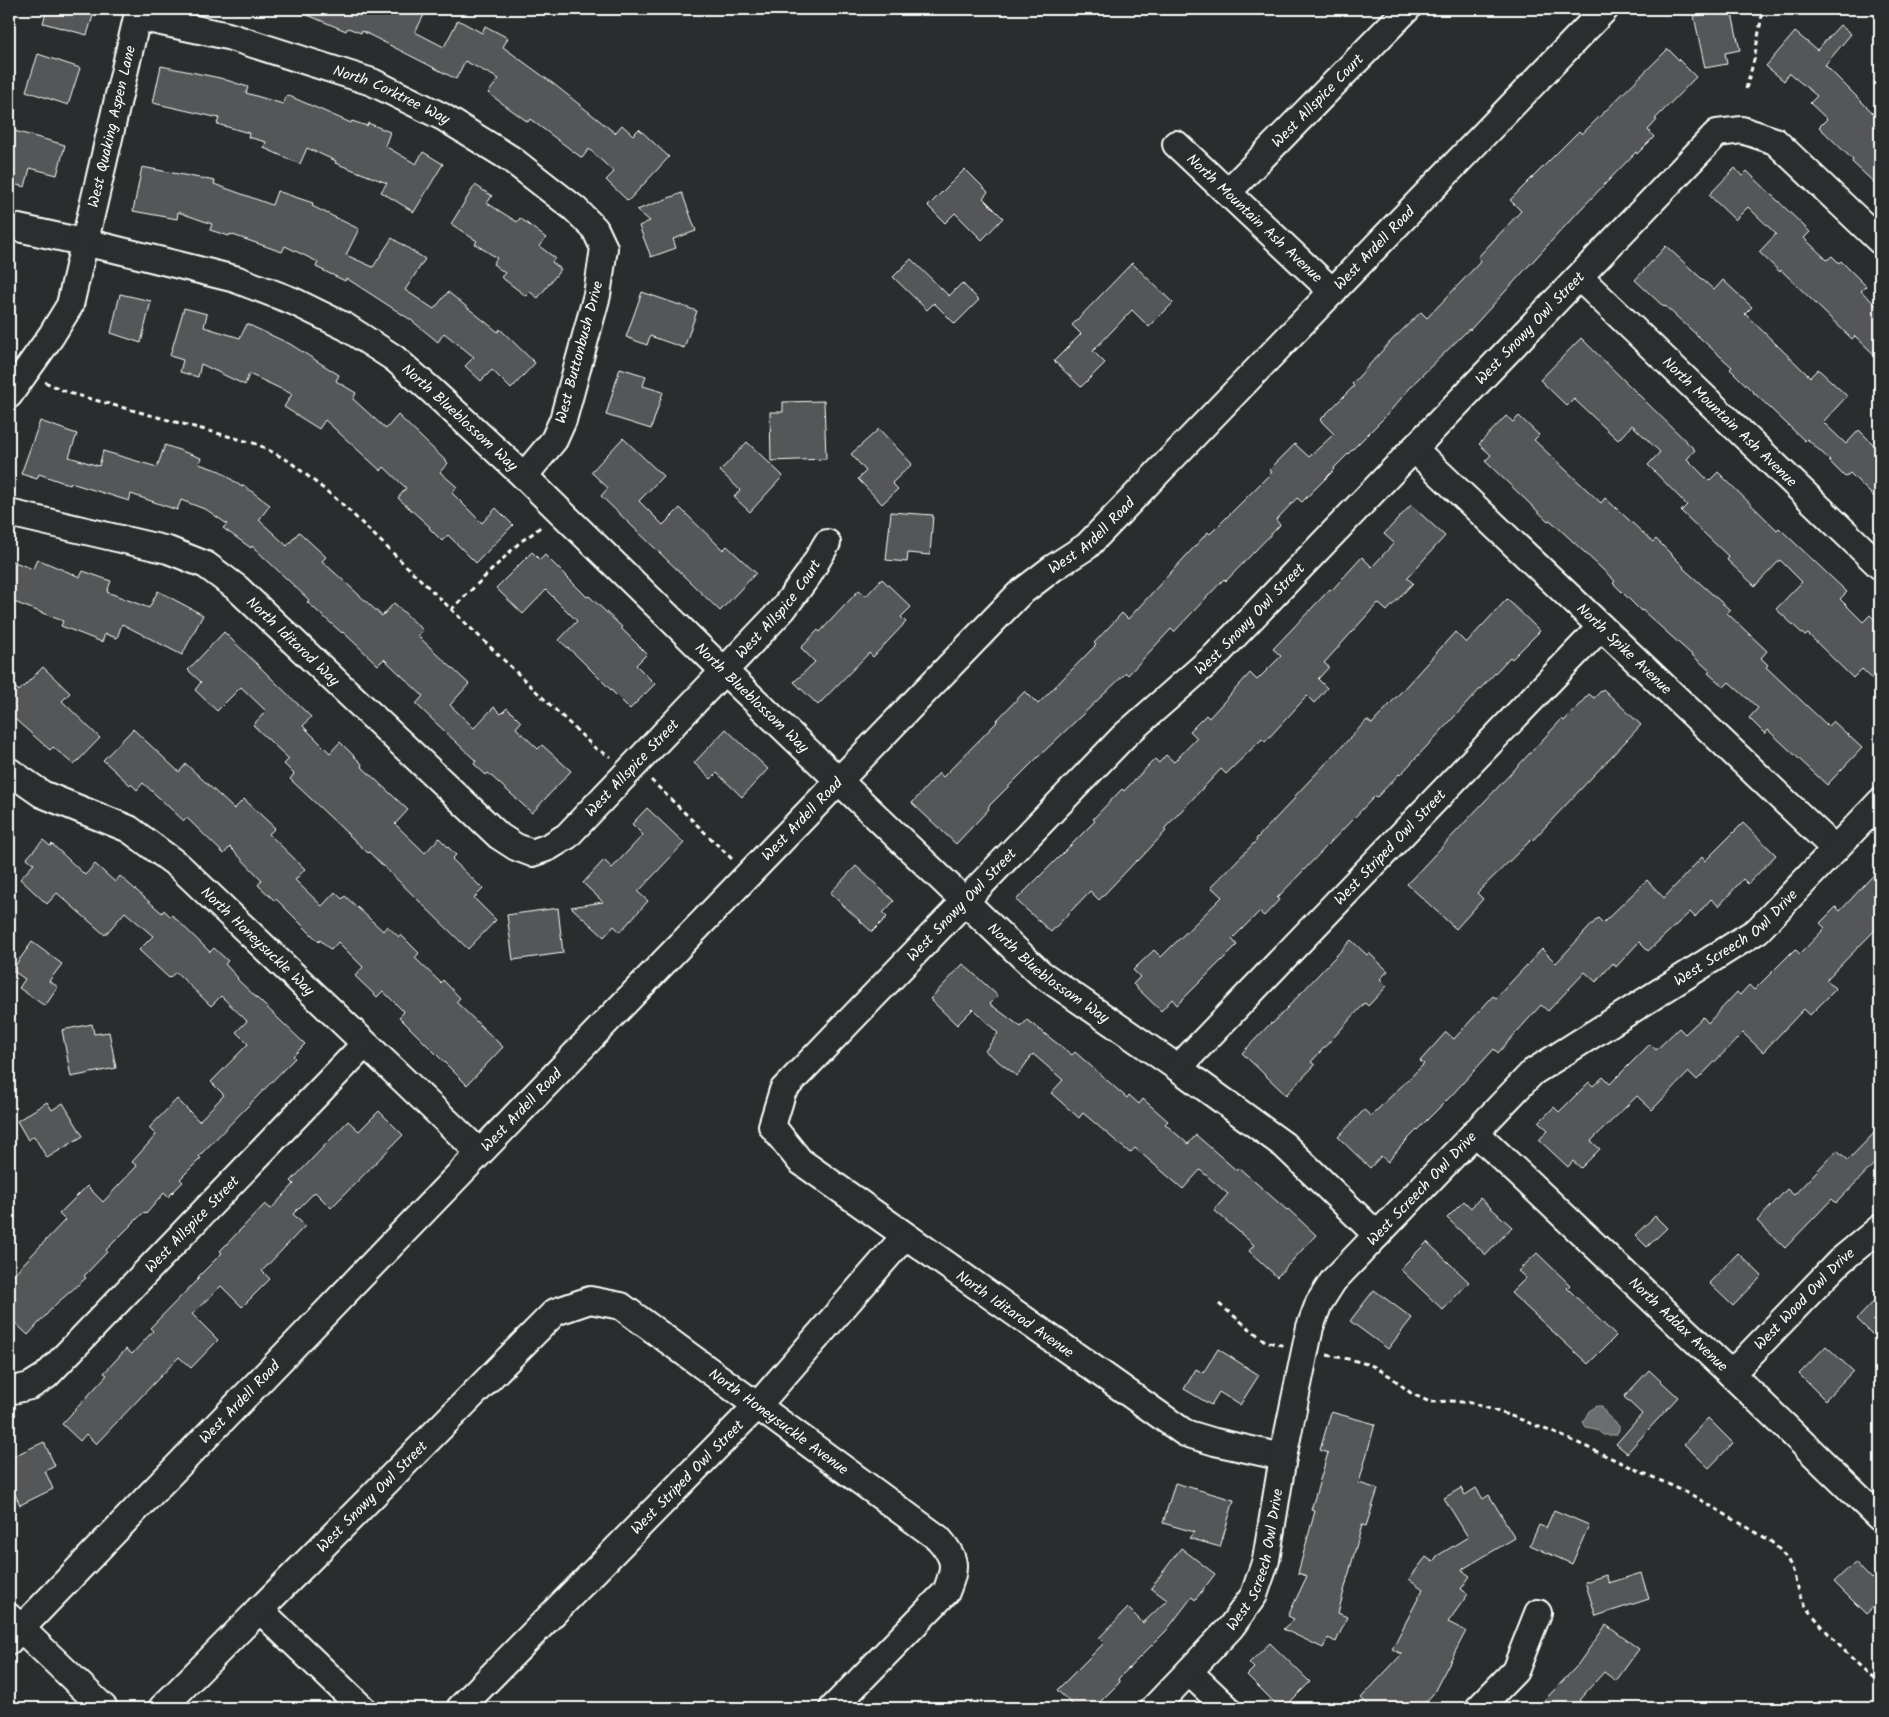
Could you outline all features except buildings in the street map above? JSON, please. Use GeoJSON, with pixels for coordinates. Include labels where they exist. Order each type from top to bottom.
{"type":"FeatureCollection","features":[{"type":"Feature","properties":{"kind":"street","name":"West Allspice Court"},"geometry":{"type":"LineString","coordinates":[[1228,192],[1407,9]]}},
{"type":"Feature","properties":{"kind":"street","name":"West Ardell Road"},"geometry":{"type":"LineString","coordinates":[[13,1629],[479,1152],[1019,594],[1053,568],[1087,546],[1605,9]]}},
{"type":"Feature","properties":{"kind":"street","name":"West Quaking Aspen Lane"},"geometry":{"type":"LineString","coordinates":[[9,395],[51,336],[70,305],[138,13]]}},
{"type":"Feature","properties":{"kind":"street","name":"North Corktree Way"},"geometry":{"type":"LineString","coordinates":[[138,13],[228,36],[372,82],[443,117],[511,159],[575,209],[595,229],[604,248]]}},
{"type":"Feature","properties":{"kind":"street","name":"West Snowy Owl Street"},"geometry":{"type":"LineString","coordinates":[[772,1126],[783,1090],[1124,736],[1216,655],[1717,134],[1742,130],[1775,141],[1880,241]]}},
{"type":"Feature","properties":{"kind":"street","name":"North Mountain Ash Avenue"},"geometry":{"type":"LineString","coordinates":[[1176,144],[1333,292]]}},
{"type":"Feature","properties":{"kind":"street","name":"North Blueblossom Way"},"geometry":{"type":"LineString","coordinates":[[9,226],[235,279],[293,301],[346,327],[394,358],[524,476],[838,781],[1040,973],[1178,1068],[1284,1145],[1377,1235]]}},
{"type":"Feature","properties":{"kind":"street","name":"West Buttonbush Drive"},"geometry":{"type":"LineString","coordinates":[[524,476],[554,440],[563,420],[597,295],[604,248]]}},
{"type":"Feature","properties":{"kind":"street","name":"North Mountain Ash Avenue"},"geometry":{"type":"LineString","coordinates":[[1579,277],[1880,566]]}},
{"type":"Feature","properties":{"kind":"street","name":"North Spike Avenue"},"geometry":{"type":"LineString","coordinates":[[1414,449],[1835,849]]}},
{"type":"Feature","properties":{"kind":"street","name":"North Iditarod Way"},"geometry":{"type":"LineString","coordinates":[[9,513],[168,550],[206,565],[237,588],[499,836],[516,847],[532,852]]}},
{"type":"Feature","properties":{"kind":"street","name":"West Allspice Court"},"geometry":{"type":"LineString","coordinates":[[724,671],[783,609],[809,574],[827,543]]}},
{"type":"Feature","properties":{"kind":"street","name":"West Striped Owl Street"},"geometry":{"type":"LineString","coordinates":[[1178,1068],[1601,627]]}},
{"type":"Feature","properties":{"kind":"street","name":"West Allspice Street"},"geometry":{"type":"LineString","coordinates":[[532,852],[549,847],[567,836],[724,671]]}},
{"type":"Feature","properties":{"kind":"street","name":"North Honeysuckle Way"},"geometry":{"type":"LineString","coordinates":[[9,771],[42,794],[129,829],[172,860],[479,1152]]}},
{"type":"Feature","properties":{"kind":"street","name":"West Screech Owl Drive"},"geometry":{"type":"LineString","coordinates":[[1154,1708],[1231,1627],[1254,1595],[1266,1560],[1283,1456],[1305,1350],[1319,1303],[1333,1281],[1533,1072],[1758,930],[1880,802]]}},
{"type":"Feature","properties":{"kind":"street","name":"West Allspice Street"},"geometry":{"type":"LineString","coordinates":[[10,1391],[30,1386],[46,1376],[365,1044]]}},
{"type":"Feature","properties":{"kind":"street","name":"North Iditarod Avenue"},"geometry":{"type":"LineString","coordinates":[[772,1126],[800,1161],[1185,1433],[1215,1442],[1283,1456]]}},
{"type":"Feature","properties":{"kind":"street","name":"North Addax Avenue"},"geometry":{"type":"LineString","coordinates":[[1475,1132],[1880,1518]]}},
{"type":"Feature","properties":{"kind":"street","name":"West Wood Owl Drive"},"geometry":{"type":"LineString","coordinates":[[1731,1374],[1840,1261],[1880,1228]]}},
{"type":"Feature","properties":{"kind":"street","name":"West Striped Owl Street"},"geometry":{"type":"LineString","coordinates":[[460,1708],[758,1405],[905,1236]]}},
{"type":"Feature","properties":{"kind":"street","name":"West Snowy Owl Street"},"geometry":{"type":"LineString","coordinates":[[162,1708],[258,1609],[555,1312],[590,1300]]}},
{"type":"Feature","properties":{"kind":"street","name":"North Honeysuckle Avenue"},"geometry":{"type":"LineString","coordinates":[[590,1300],[621,1306],[938,1538],[949,1550],[954,1563],[952,1576],[946,1592],[833,1708]]}},
{"type":"Feature","properties":{"kind":"street"},"geometry":{"type":"LineString","coordinates":[[258,1609],[362,1708]]}},
{"type":"Feature","properties":{"kind":"street"},"geometry":{"type":"LineString","coordinates":[[1479,1708],[1515,1671],[1538,1614]]}},
{"type":"Feature","properties":{"kind":"street"},"geometry":{"type":"LineString","coordinates":[[13,1629],[104,1708]]}},
{"type":"Feature","properties":{"kind":"street"},"geometry":{"type":"LineString","coordinates":[[1189,1672],[1227,1708]]}},
{"type":"Feature","properties":{"kind":"path"},"geometry":{"type":"LineString","coordinates":[[1746,89],[1754,60],[1763,9]]}},
{"type":"Feature","properties":{"kind":"path"},"geometry":{"type":"LineString","coordinates":[[40,379],[68,393],[257,444],[289,461],[340,502],[595,748],[617,759]]}},
{"type":"Feature","properties":{"kind":"path"},"geometry":{"type":"LineString","coordinates":[[451,610],[520,542],[543,524]]}},
{"type":"Feature","properties":{"kind":"path"},"geometry":{"type":"LineString","coordinates":[[648,777],[736,863]]}},
{"type":"Feature","properties":{"kind":"path"},"geometry":{"type":"LineString","coordinates":[[1219,1304],[1265,1341],[1373,1366],[1390,1376],[1412,1394],[1430,1402],[1451,1401],[1472,1404],[1516,1418],[1643,1471],[1692,1495],[1769,1540],[1779,1548],[1790,1565],[1802,1599],[1813,1614],[1858,1663],[1880,1682]]}},
{"type":"Feature","properties":{"kind":"shaded area"},"geometry":{"type":"Polygon","coordinates":[[[1597,1406],[1602,1406],[1606,1414],[1619,1426],[1616,1435],[1603,1435],[1596,1429],[1586,1427],[1583,1422],[1589,1411],[1597,1406]]]}}]}
